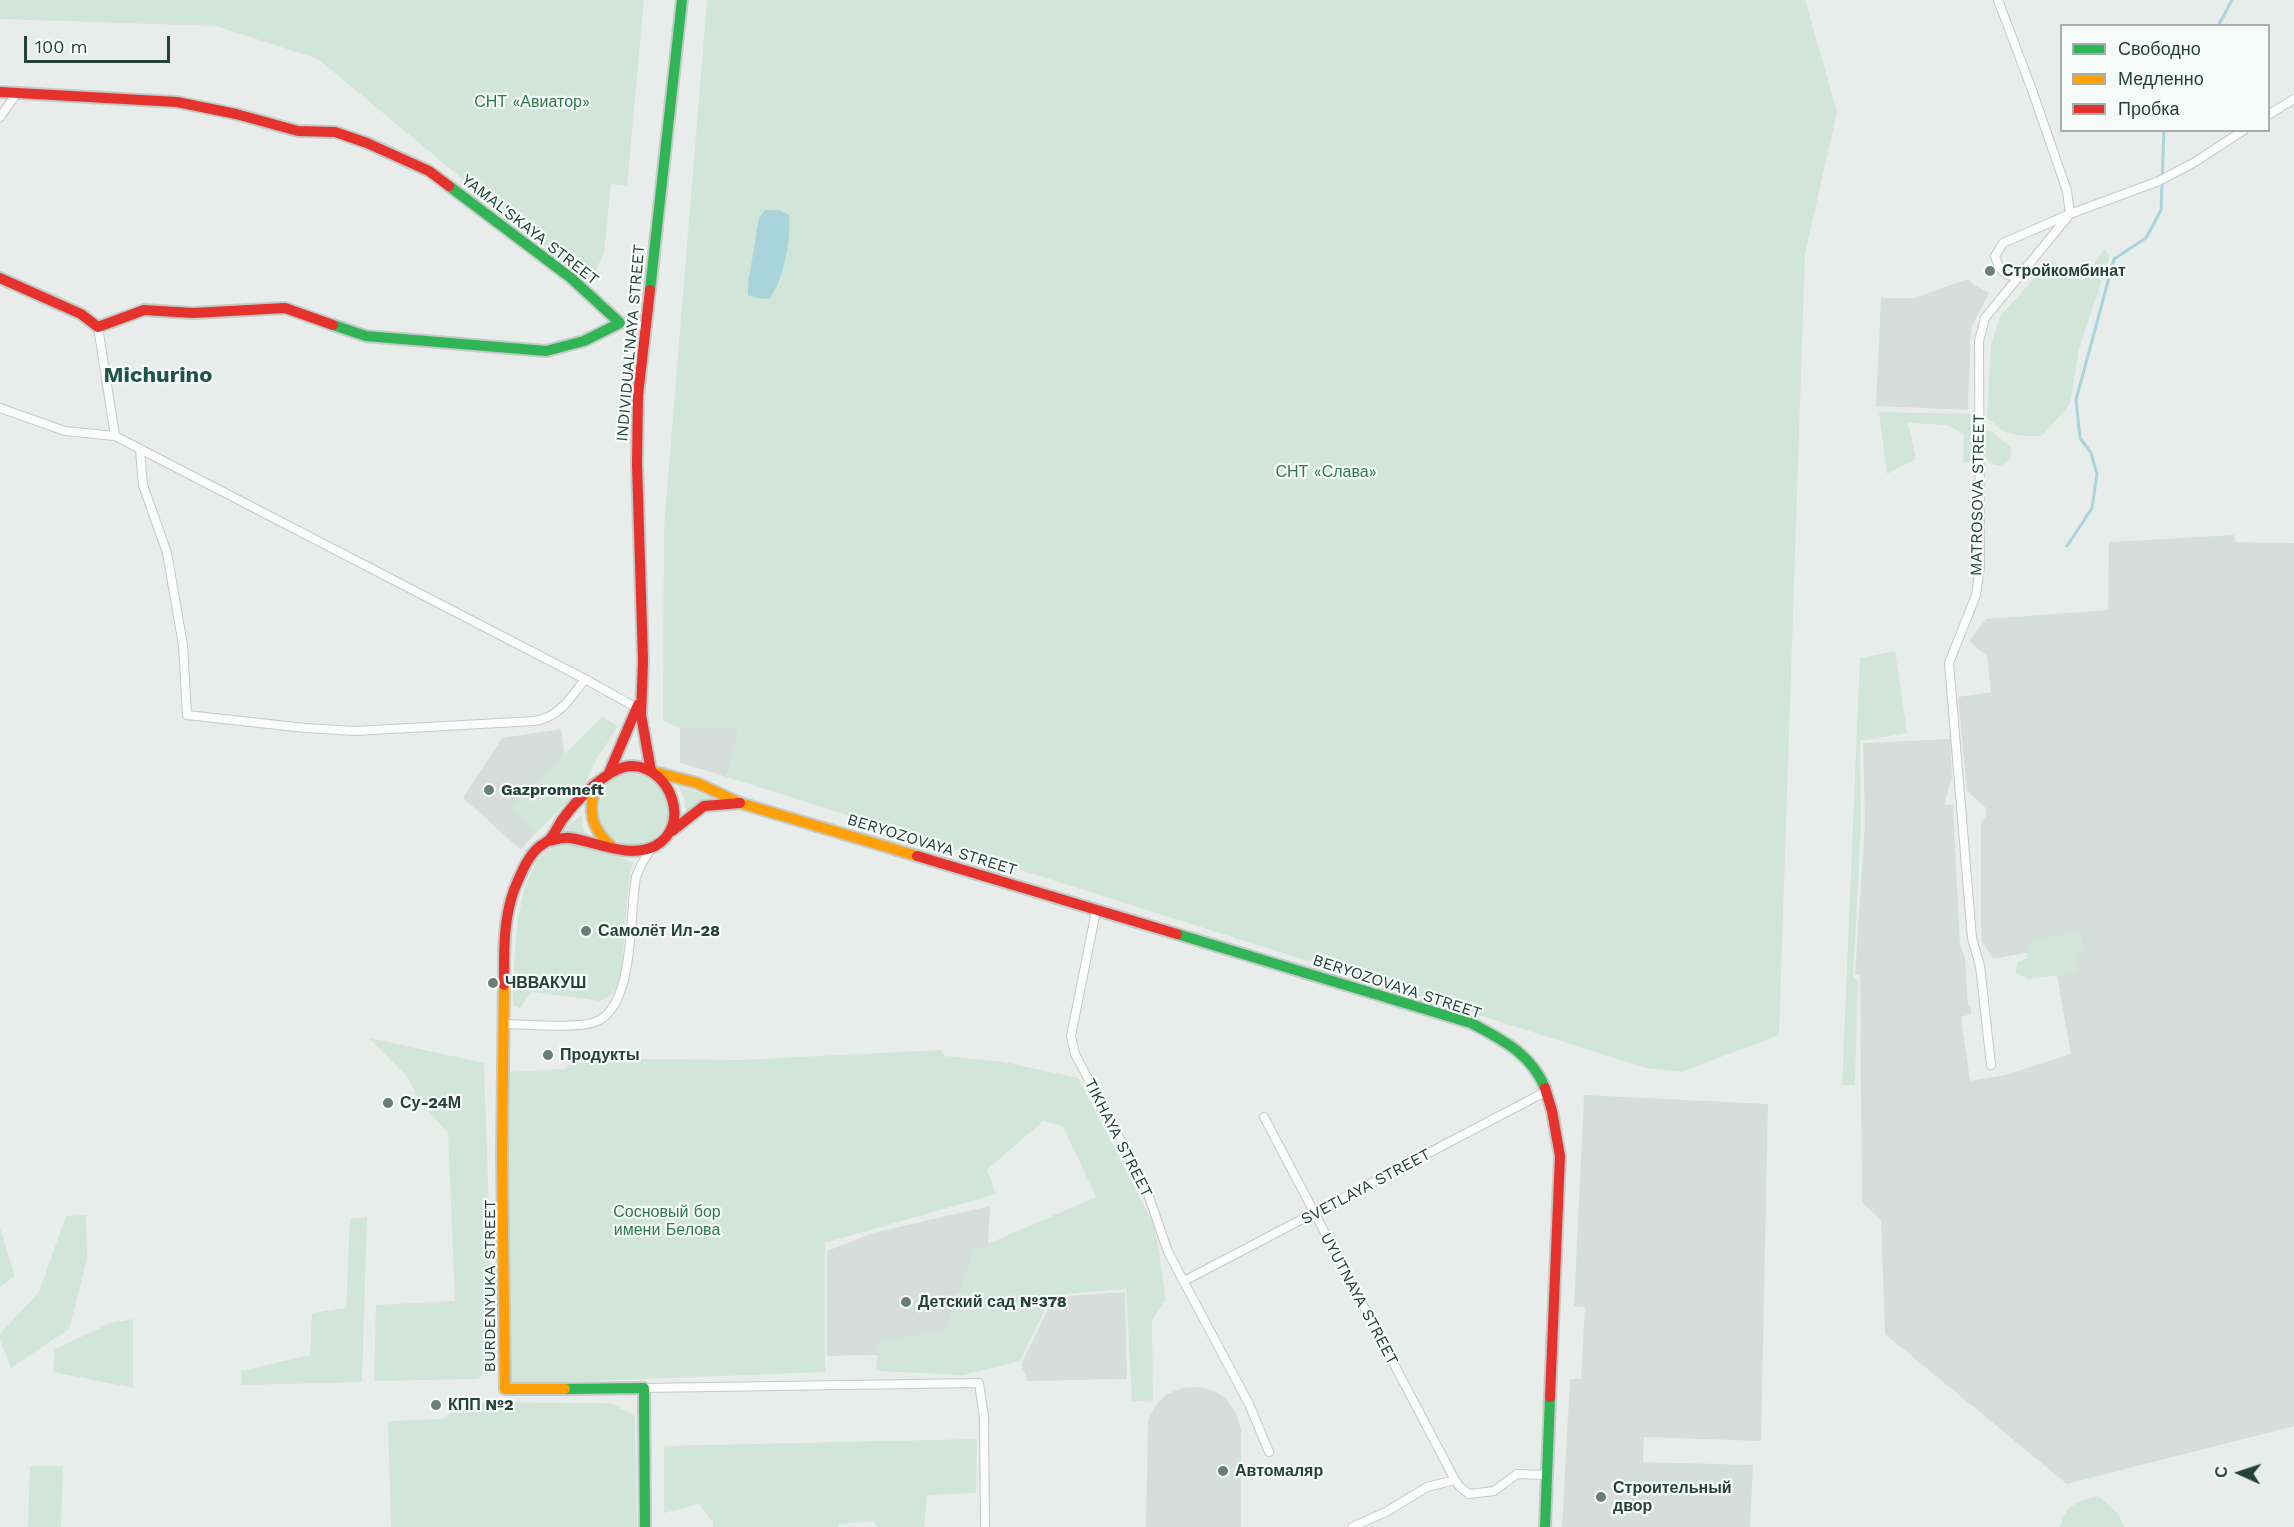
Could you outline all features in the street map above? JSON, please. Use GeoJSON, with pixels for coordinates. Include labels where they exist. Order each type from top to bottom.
{"type":"FeatureCollection","features":[{"type":"Feature","properties":{"kind":"main road","name":"INDIVIDUAL'NAYA STREET"},"geometry":{"type":"LineString","coordinates":[[651,771],[641,715],[643,661],[637,464],[638,395],[682,0]]}},
{"type":"Feature","properties":{"kind":"main road","name":"YAMAL'SKAYA STREET"},"geometry":{"type":"LineString","coordinates":[[0,92],[177,102],[236,114],[298,132],[334,132],[367,143],[429,171],[571,278],[620,323]]}},
{"type":"Feature","properties":{"kind":"main road"},"geometry":{"type":"LineString","coordinates":[[0,278],[81,314],[98,327],[144,310],[194,313],[285,308],[366,336],[546,351],[570,348],[599,337],[620,323]]}},
{"type":"Feature","properties":{"kind":"main road","name":"INDIVIDUAL'NAYA STREET"},"geometry":{"type":"LineString","coordinates":[[609,773],[642,691]]}},
{"type":"Feature","properties":{"kind":"main road"},"geometry":{"type":"LineString","coordinates":[[504,1024],[507,927],[514,893],[528,862],[539,847],[548,841],[564,816],[580,799],[609,773],[630,766],[651,771],[662,777],[674,799],[673,824],[667,835],[652,847],[639,851],[625,851],[567,838],[548,841]]}},
{"type":"Feature","properties":{"kind":"main road","name":"BERYOZOVAYA STREET"},"geometry":{"type":"LineString","coordinates":[[651,771],[674,775],[720,790],[741,803],[1471,1023],[1516,1048],[1534,1067],[1547,1092],[1553,1111],[1560,1156],[1545,1527]]}},
{"type":"Feature","properties":{"kind":"main road"},"geometry":{"type":"LineString","coordinates":[[599,783],[590,806],[591,818],[599,834],[612,847]]}},
{"type":"Feature","properties":{"kind":"main road","name":"BERYOZOVAYA STREET"},"geometry":{"type":"LineString","coordinates":[[667,835],[687,817],[704,806],[741,803]]}},
{"type":"Feature","properties":{"kind":"main road","name":"BURDENYUKA STREET"},"geometry":{"type":"LineString","coordinates":[[504,1024],[505,1389],[644,1388]]}},
{"type":"Feature","properties":{"kind":"main road"},"geometry":{"type":"LineString","coordinates":[[644,1388],[645,1527]]}},
{"type":"Feature","properties":{"kind":"street"},"geometry":{"type":"LineString","coordinates":[[1998,0],[2067,190],[2070,214],[2003,243],[1995,256],[1998,268],[2005,276],[2016,277]]}},
{"type":"Feature","properties":{"kind":"street"},"geometry":{"type":"LineString","coordinates":[[0,117],[17,93]]}},
{"type":"Feature","properties":{"kind":"street"},"geometry":{"type":"LineString","coordinates":[[2270,114],[2294,99]]}},
{"type":"Feature","properties":{"kind":"street","name":"MATROSOVA STREET"},"geometry":{"type":"LineString","coordinates":[[1991,1065],[1980,966],[1972,938],[1949,663],[1976,595],[1980,566],[1979,341],[1985,318],[2016,277],[2070,214],[2159,182],[2241,132]]}},
{"type":"Feature","properties":{"kind":"street"},"geometry":{"type":"LineString","coordinates":[[620,323],[645,326]]}},
{"type":"Feature","properties":{"kind":"street"},"geometry":{"type":"LineString","coordinates":[[98,327],[116,436]]}},
{"type":"Feature","properties":{"kind":"street"},"geometry":{"type":"LineString","coordinates":[[0,408],[65,431],[116,436],[637,708]]}},
{"type":"Feature","properties":{"kind":"street"},"geometry":{"type":"LineString","coordinates":[[140,450],[143,485],[167,553],[183,645],[187,715],[305,728],[356,731],[536,721],[546,720],[560,711],[585,679]]}},
{"type":"Feature","properties":{"kind":"street"},"geometry":{"type":"LineString","coordinates":[[504,1024],[564,1025],[595,1022],[609,1012],[623,987],[628,962],[636,877],[652,847]]}},
{"type":"Feature","properties":{"kind":"street","name":"TIKHAYA STREET"},"geometry":{"type":"LineString","coordinates":[[1096,910],[1071,1036],[1075,1054],[1146,1188],[1168,1252],[1249,1404],[1269,1452]]}},
{"type":"Feature","properties":{"kind":"street","name":"SVETLAYA STREET"},"geometry":{"type":"LineString","coordinates":[[1184,1281],[1547,1092]]}},
{"type":"Feature","properties":{"kind":"street","name":"UYUTNAYA STREET"},"geometry":{"type":"LineString","coordinates":[[1264,1116],[1313,1214],[1455,1480]]}},
{"type":"Feature","properties":{"kind":"street"},"geometry":{"type":"LineString","coordinates":[[644,1388],[979,1383],[984,1418],[986,1527]]}},
{"type":"Feature","properties":{"kind":"street"},"geometry":{"type":"LineString","coordinates":[[1352,1527],[1386,1512],[1427,1487],[1455,1480],[1469,1494],[1494,1491],[1517,1474],[1547,1474]]}},
{"type":"Feature","properties":{"kind":"shaded area"},"geometry":{"type":"Polygon","coordinates":[[[1968,279],[1989,293],[1971,328],[1968,410],[1876,406],[1881,298],[1914,298],[1968,279]]]}},
{"type":"Feature","properties":{"kind":"shaded area"},"geometry":{"type":"Polygon","coordinates":[[[2234,535],[2235,542],[2294,543],[2294,1426],[2067,1484],[1885,1334],[1881,1220],[1862,1202],[1860,975],[1855,974],[1865,822],[1863,743],[1950,739],[1952,777],[1944,805],[1953,805],[1960,944],[1965,958],[1968,1006],[1971,1006],[1971,1014],[1961,1017],[1970,1081],[2005,1075],[2071,1054],[2052,948],[1993,959],[1981,940],[1981,821],[1985,818],[1986,808],[1967,791],[1958,697],[1991,692],[1987,656],[1969,641],[1986,619],[2108,610],[2109,542],[2234,535]]]}},
{"type":"Feature","properties":{"kind":"shaded area"},"geometry":{"type":"Polygon","coordinates":[[[680,728],[739,728],[727,777],[680,763],[680,728]]]}},
{"type":"Feature","properties":{"kind":"shaded area"},"geometry":{"type":"Polygon","coordinates":[[[561,729],[570,791],[521,850],[463,798],[502,738],[561,729]]]}},
{"type":"Feature","properties":{"kind":"shaded area"},"geometry":{"type":"Polygon","coordinates":[[[1584,1095],[1768,1104],[1761,1441],[1644,1437],[1643,1462],[1753,1465],[1750,1527],[1562,1527],[1570,1379],[1581,1379],[1585,1307],[1574,1306],[1584,1095]]]}},
{"type":"Feature","properties":{"kind":"shaded area","name":"Детский сад №378"},"geometry":{"type":"Polygon","coordinates":[[[990,1206],[982,1353],[827,1356],[827,1251],[873,1233],[990,1206]]]}},
{"type":"Feature","properties":{"kind":"shaded area"},"geometry":{"type":"Polygon","coordinates":[[[1125,1292],[1127,1379],[1028,1381],[1021,1365],[1054,1297],[1125,1292]]]}},
{"type":"Feature","properties":{"kind":"shaded area"},"geometry":{"type":"Polygon","coordinates":[[[1199,1387],[1215,1391],[1227,1400],[1237,1414],[1241,1430],[1241,1527],[1146,1527],[1148,1420],[1155,1406],[1167,1394],[1183,1388],[1199,1387]]]}},
{"type":"Feature","properties":{"kind":"green space","name":"СНТ «Авиатор»"},"geometry":{"type":"Polygon","coordinates":[[[0,0],[644,0],[627,186],[611,184],[604,253],[589,284],[318,59],[216,26],[0,19],[0,0]]]}},
{"type":"Feature","properties":{"kind":"green space","name":"СНТ «Слава»"},"geometry":{"type":"Polygon","coordinates":[[[707,0],[1805,0],[1837,112],[1805,254],[1779,1035],[1681,1072],[1646,1068],[727,777],[739,728],[680,728],[663,721],[664,527],[707,0]]]}},
{"type":"Feature","properties":{"kind":"green space"},"geometry":{"type":"Polygon","coordinates":[[[2104,249],[2110,256],[2079,349],[2070,404],[2042,436],[2006,432],[1987,417],[1991,344],[2001,315],[2051,260],[2083,281],[2104,249]]]}},
{"type":"Feature","properties":{"kind":"green space"},"geometry":{"type":"Polygon","coordinates":[[[1879,412],[1971,414],[1971,463],[1963,462],[1964,434],[1947,425],[1908,423],[1916,459],[1887,474],[1879,412]]]}},
{"type":"Feature","properties":{"kind":"green space"},"geometry":{"type":"Polygon","coordinates":[[[1984,431],[1991,431],[2011,447],[2010,459],[2002,465],[1995,465],[1984,456],[1984,431]]]}},
{"type":"Feature","properties":{"kind":"green space"},"geometry":{"type":"Polygon","coordinates":[[[1895,651],[1907,733],[1860,741],[1861,826],[1853,976],[1858,981],[1855,1085],[1842,1085],[1860,658],[1895,651]]]}},
{"type":"Feature","properties":{"kind":"green space"},"geometry":{"type":"Polygon","coordinates":[[[603,716],[618,727],[597,758],[583,787],[536,833],[511,807],[603,716]]]}},
{"type":"Feature","properties":{"kind":"green space"},"geometry":{"type":"Polygon","coordinates":[[[633,773],[653,779],[663,789],[669,809],[663,829],[653,839],[633,845],[613,839],[603,829],[597,809],[603,789],[613,779],[633,773]]]}},
{"type":"Feature","properties":{"kind":"green space"},"geometry":{"type":"Polygon","coordinates":[[[678,786],[716,798],[697,804],[686,813],[684,798],[678,786]]]}},
{"type":"Feature","properties":{"kind":"green space"},"geometry":{"type":"Polygon","coordinates":[[[582,814],[583,828],[591,841],[557,835],[582,814]]]}},
{"type":"Feature","properties":{"kind":"green space"},"geometry":{"type":"Polygon","coordinates":[[[569,842],[583,844],[633,862],[628,887],[621,981],[612,993],[600,1001],[532,992],[520,1008],[513,1005],[514,963],[520,910],[526,885],[536,863],[550,848],[569,842]]]}},
{"type":"Feature","properties":{"kind":"green space"},"geometry":{"type":"Polygon","coordinates":[[[2080,931],[2083,950],[2075,954],[2078,973],[2028,979],[2015,972],[2018,962],[2027,958],[2029,941],[2080,931]]]}},
{"type":"Feature","properties":{"kind":"green space"},"geometry":{"type":"Polygon","coordinates":[[[369,1038],[484,1063],[494,1363],[478,1379],[374,1381],[376,1305],[455,1301],[448,1133],[419,1100],[408,1078],[369,1038]]]}},
{"type":"Feature","properties":{"kind":"green space","name":"Сосновый бор имени Белова"},"geometry":{"type":"Polygon","coordinates":[[[942,1050],[945,1056],[1004,1062],[1078,1078],[1155,1227],[1166,1300],[1152,1320],[1153,1402],[1132,1401],[1126,1289],[1052,1295],[1020,1361],[963,1375],[876,1371],[878,1342],[945,1330],[974,1250],[1096,1197],[1063,1126],[1043,1121],[987,1170],[996,1194],[825,1243],[825,1372],[511,1384],[507,1072],[564,1069],[572,1063],[643,1059],[739,1060],[942,1050]]]}},
{"type":"Feature","properties":{"kind":"green space"},"geometry":{"type":"Polygon","coordinates":[[[86,1215],[87,1259],[69,1329],[11,1368],[0,1340],[0,1334],[39,1292],[66,1216],[86,1215]]]}},
{"type":"Feature","properties":{"kind":"green space"},"geometry":{"type":"Polygon","coordinates":[[[367,1217],[362,1382],[242,1385],[241,1371],[310,1355],[312,1313],[346,1308],[350,1219],[367,1217]]]}},
{"type":"Feature","properties":{"kind":"green space"},"geometry":{"type":"Polygon","coordinates":[[[0,1228],[15,1276],[0,1287],[0,1228]]]}},
{"type":"Feature","properties":{"kind":"green space"},"geometry":{"type":"Polygon","coordinates":[[[133,1319],[133,1388],[53,1372],[55,1349],[111,1323],[133,1319]]]}},
{"type":"Feature","properties":{"kind":"green space"},"geometry":{"type":"Polygon","coordinates":[[[462,1402],[610,1403],[635,1416],[637,1527],[391,1527],[388,1421],[443,1419],[462,1402]]]}},
{"type":"Feature","properties":{"kind":"green space"},"geometry":{"type":"Polygon","coordinates":[[[977,1439],[976,1493],[927,1495],[924,1527],[878,1527],[873,1521],[839,1524],[839,1527],[713,1527],[713,1522],[699,1504],[664,1513],[664,1446],[977,1439]]]}},
{"type":"Feature","properties":{"kind":"green space"},"geometry":{"type":"Polygon","coordinates":[[[30,1466],[63,1466],[61,1527],[28,1527],[30,1466]]]}},
{"type":"Feature","properties":{"kind":"green space"},"geometry":{"type":"Polygon","coordinates":[[[2098,1496],[2117,1513],[2125,1527],[2060,1527],[2066,1513],[2073,1505],[2098,1496]]]}},
{"type":"Feature","properties":{"kind":"water"},"geometry":{"type":"Polygon","coordinates":[[[765,210],[779,210],[789,215],[790,223],[788,246],[782,271],[769,299],[748,295],[759,218],[765,210]]]}},
{"type":"Feature","properties":{"kind":"waterway"},"geometry":{"type":"LineString","coordinates":[[2219,24],[2232,0]]}},
{"type":"Feature","properties":{"kind":"waterway"},"geometry":{"type":"LineString","coordinates":[[2067,546],[2092,508],[2097,474],[2091,453],[2080,438],[2076,400],[2114,259],[2146,238],[2161,210],[2164,132]]}},
{"type":"Feature","properties":{"kind":"traffic: fast"},"geometry":{"type":"LineString","coordinates":[[650,290],[682,0]]}},
{"type":"Feature","properties":{"kind":"traffic: fast"},"geometry":{"type":"LineString","coordinates":[[333,325],[366,336],[546,351],[584,341],[620,323],[571,278],[449,186]]}},
{"type":"Feature","properties":{"kind":"traffic: fast"},"geometry":{"type":"LineString","coordinates":[[1177,934],[1471,1023],[1504,1042],[1524,1057],[1532,1065],[1545,1088]]}},
{"type":"Feature","properties":{"kind":"traffic: fast"},"geometry":{"type":"LineString","coordinates":[[565,1389],[644,1388],[645,1527]]}},
{"type":"Feature","properties":{"kind":"traffic: fast"},"geometry":{"type":"LineString","coordinates":[[1545,1527],[1550,1397]]}},
{"type":"Feature","properties":{"kind":"traffic: slow"},"geometry":{"type":"LineString","coordinates":[[651,771],[697,783],[740,803],[917,856]]}},
{"type":"Feature","properties":{"kind":"traffic: slow"},"geometry":{"type":"LineString","coordinates":[[597,786],[592,803],[593,819],[599,833],[611,846]]}},
{"type":"Feature","properties":{"kind":"traffic: slow"},"geometry":{"type":"LineString","coordinates":[[504,985],[502,1154],[505,1389],[565,1389]]}},
{"type":"Feature","properties":{"kind":"traffic: jam"},"geometry":{"type":"LineString","coordinates":[[0,92],[177,102],[236,114],[298,131],[335,132],[367,143],[429,171],[449,186]]}},
{"type":"Feature","properties":{"kind":"traffic: jam"},"geometry":{"type":"LineString","coordinates":[[0,278],[81,314],[98,327],[144,310],[193,313],[285,308],[333,325]]}},
{"type":"Feature","properties":{"kind":"traffic: jam"},"geometry":{"type":"LineString","coordinates":[[650,290],[638,395],[637,464],[643,661],[641,715],[651,771]]}},
{"type":"Feature","properties":{"kind":"traffic: jam"},"geometry":{"type":"LineString","coordinates":[[609,773],[638,705]]}},
{"type":"Feature","properties":{"kind":"traffic: jam"},"geometry":{"type":"LineString","coordinates":[[504,985],[506,925],[514,890],[531,856],[550,839],[575,804],[603,778],[614,771],[633,766],[646,769],[658,777],[672,799],[673,825],[666,837],[655,846],[645,850],[624,850],[570,838],[548,841]]}},
{"type":"Feature","properties":{"kind":"traffic: jam"},"geometry":{"type":"LineString","coordinates":[[672,831],[704,806],[740,803]]}},
{"type":"Feature","properties":{"kind":"traffic: jam"},"geometry":{"type":"LineString","coordinates":[[917,856],[1177,934]]}},
{"type":"Feature","properties":{"kind":"traffic: jam"},"geometry":{"type":"LineString","coordinates":[[1545,1088],[1552,1111],[1560,1156],[1550,1397]]}},
{"type":"Feature","properties":{"kind":"place","name":"Стройкомбинат"},"geometry":{"type":"Point","coordinates":[1990,271]}},
{"type":"Feature","properties":{"kind":"place","name":"Gazpromneft"},"geometry":{"type":"Point","coordinates":[489,790]}},
{"type":"Feature","properties":{"kind":"place","name":"Самолёт Ил-28"},"geometry":{"type":"Point","coordinates":[586,931]}},
{"type":"Feature","properties":{"kind":"place","name":"ЧВВАКУШ"},"geometry":{"type":"Point","coordinates":[493,983]}},
{"type":"Feature","properties":{"kind":"place","name":"Продукты"},"geometry":{"type":"Point","coordinates":[548,1055]}},
{"type":"Feature","properties":{"kind":"place","name":"Су-24М"},"geometry":{"type":"Point","coordinates":[388,1103]}},
{"type":"Feature","properties":{"kind":"place","name":"Детский сад №378"},"geometry":{"type":"Point","coordinates":[906,1302]}},
{"type":"Feature","properties":{"kind":"place","name":"КПП №2"},"geometry":{"type":"Point","coordinates":[436,1405]}},
{"type":"Feature","properties":{"kind":"place","name":"Автомаляр"},"geometry":{"type":"Point","coordinates":[1223,1471]}},
{"type":"Feature","properties":{"kind":"place","name":"Строительный двор"},"geometry":{"type":"Point","coordinates":[1601,1497]}},
{"type":"Feature","properties":{"kind":"district","name":"Michurino"},"geometry":{"type":"Point","coordinates":[158,376]}}]}
